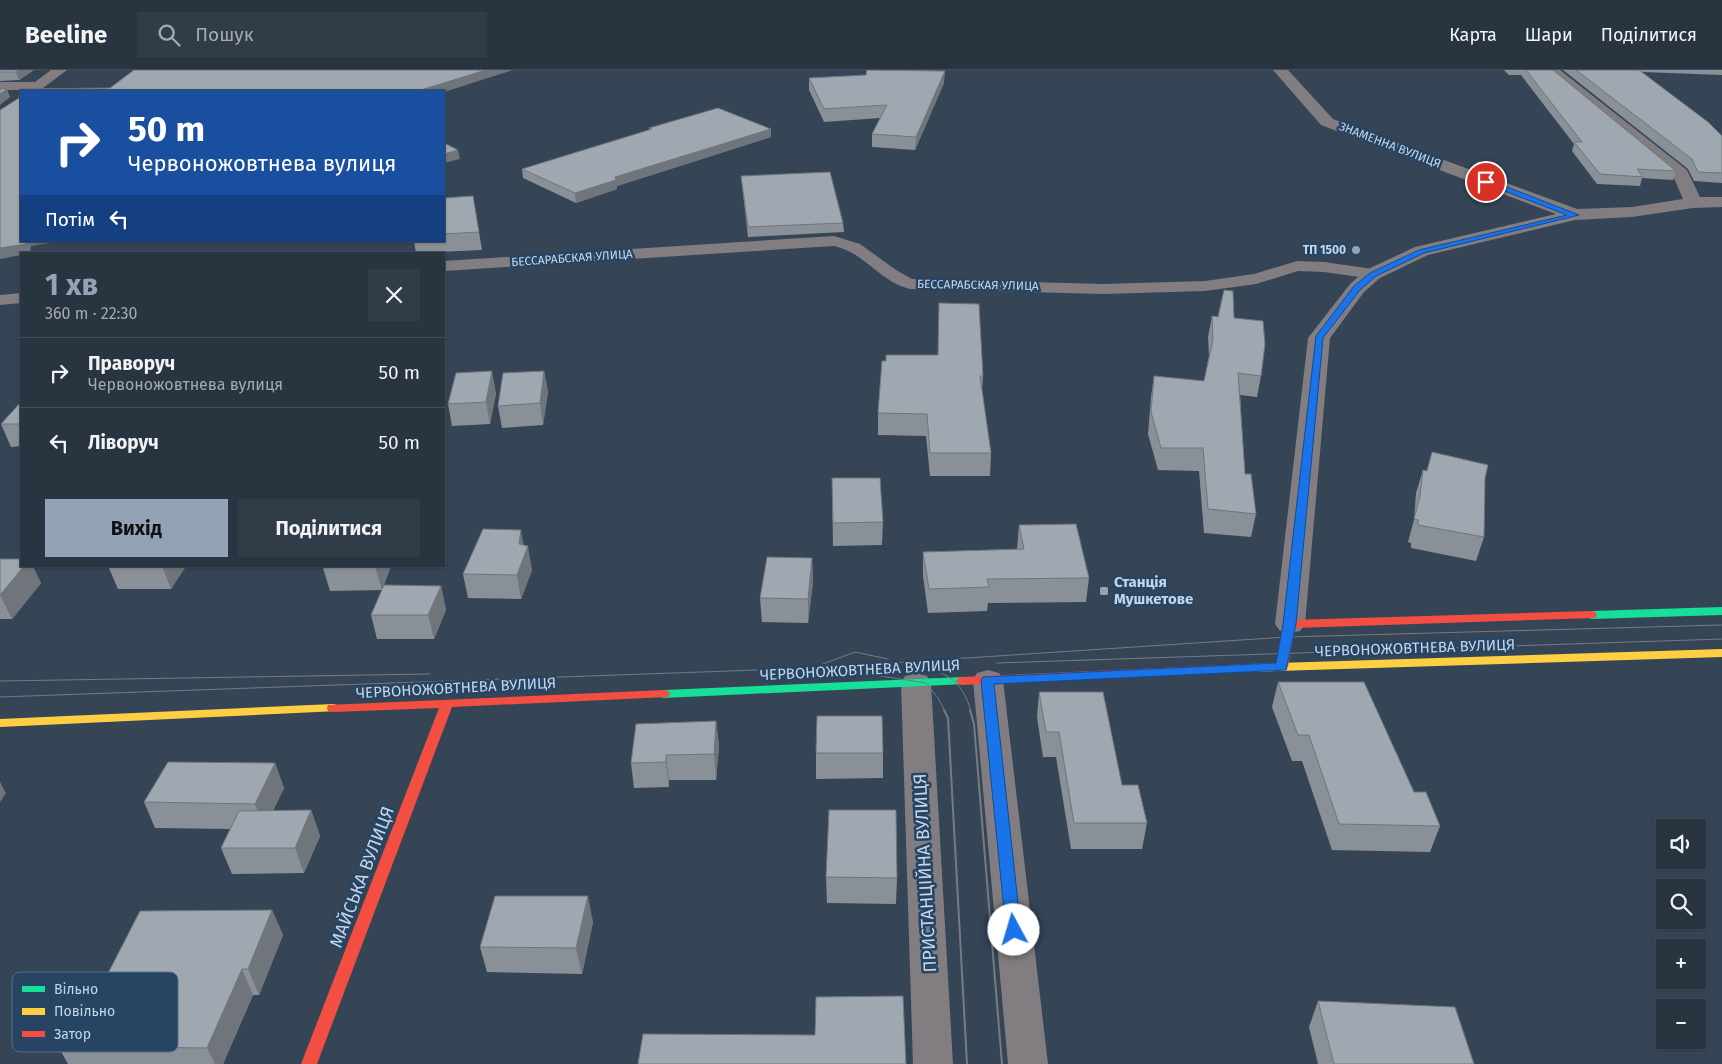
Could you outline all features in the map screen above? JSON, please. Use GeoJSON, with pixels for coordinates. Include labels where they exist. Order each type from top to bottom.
{"type":"FeatureCollection","features":[{"type":"Feature","properties":{"kind":"main road","name":"ЧЕРВОНОЖОВТНЕВА ВУЛИЦЯ"},"geometry":{"type":"LineString","coordinates":[[1290,624],[1722,611]]}},
{"type":"Feature","properties":{"kind":"main road"},"geometry":{"type":"LineString","coordinates":[[1282,667],[1290,624]]}},
{"type":"Feature","properties":{"kind":"main road","name":"ЧЕРВОНОЖОВТНЕВА ВУЛИЦЯ"},"geometry":{"type":"LineString","coordinates":[[0,723],[1282,667],[1722,653]]}},
{"type":"Feature","properties":{"kind":"main road","name":"МАЙСЬКА ВУЛИЦЯ"},"geometry":{"type":"LineString","coordinates":[[309,1064],[447,703]]}},
{"type":"Feature","properties":{"kind":"street"},"geometry":{"type":"LineString","coordinates":[[34,88],[60,70]]}},
{"type":"Feature","properties":{"kind":"street","name":"ЗНАМЕННА ВУЛИЦЯ"},"geometry":{"type":"LineString","coordinates":[[1280,70],[1327,122],[1575,215]]}},
{"type":"Feature","properties":{"kind":"street"},"geometry":{"type":"LineString","coordinates":[[1551,70],[1681,174],[1693,203]]}},
{"type":"Feature","properties":{"kind":"street"},"geometry":{"type":"LineString","coordinates":[[1290,624],[1319,338],[1357,288],[1373,274],[1422,251],[1575,215],[1632,212],[1693,203],[1722,202]]}},
{"type":"Feature","properties":{"kind":"street"},"geometry":{"type":"LineString","coordinates":[[988,680],[1028,1064]]}},
{"type":"Feature","properties":{"kind":"street","name":"ПРИСТАНЦІЙНА ВУЛИЦЯ"},"geometry":{"type":"LineString","coordinates":[[916,683],[933,1064]]}},
{"type":"Feature","properties":{"kind":"lane"},"geometry":{"type":"LineString","coordinates":[[0,86],[34,88]]}},
{"type":"Feature","properties":{"kind":"lane","name":"БЕССАРАБСКАЯ УЛИЦА"},"geometry":{"type":"LineString","coordinates":[[445,266],[834,241],[854,246],[900,280],[910,284],[1104,289],[1205,286],[1256,279],[1297,266],[1324,267],[1373,274]]}},
{"type":"Feature","properties":{"kind":"lane"},"geometry":{"type":"LineString","coordinates":[[0,300],[20,298]]}},
{"type":"Feature","properties":{"kind":"building"},"geometry":{"type":"Polygon","coordinates":[[[0,70],[19,70],[16,72],[0,72],[0,70]]]}},
{"type":"Feature","properties":{"kind":"building"},"geometry":{"type":"Polygon","coordinates":[[[134,70],[486,70],[421,90],[20,90],[20,242],[27,242],[26,244],[0,248],[0,110],[19,98],[20,89],[110,88],[134,70]]]}},
{"type":"Feature","properties":{"kind":"building"},"geometry":{"type":"Polygon","coordinates":[[[867,70],[945,71],[916,137],[872,134],[887,105],[824,109],[809,78],[866,75],[867,70]]]}},
{"type":"Feature","properties":{"kind":"building"},"geometry":{"type":"Polygon","coordinates":[[[1526,70],[1553,70],[1676,171],[1637,169],[1643,177],[1600,174],[1574,142],[1582,142],[1526,70]]]}},
{"type":"Feature","properties":{"kind":"building"},"geometry":{"type":"Polygon","coordinates":[[[1576,70],[1639,70],[1708,122],[1722,136],[1722,173],[1698,172],[1692,159],[1576,70]]]}},
{"type":"Feature","properties":{"kind":"building"},"geometry":{"type":"Polygon","coordinates":[[[0,89],[7,89],[0,94],[0,89]]]}},
{"type":"Feature","properties":{"kind":"building"},"geometry":{"type":"Polygon","coordinates":[[[718,108],[771,129],[615,177],[616,180],[575,193],[522,169],[652,129],[649,128],[718,108]]]}},
{"type":"Feature","properties":{"kind":"building"},"geometry":{"type":"Polygon","coordinates":[[[445,144],[458,150],[445,154],[445,144]]]}},
{"type":"Feature","properties":{"kind":"building"},"geometry":{"type":"Polygon","coordinates":[[[830,172],[843,223],[748,227],[741,176],[830,172]]]}},
{"type":"Feature","properties":{"kind":"building"},"geometry":{"type":"Polygon","coordinates":[[[473,196],[479,232],[445,234],[445,198],[473,196]]]}},
{"type":"Feature","properties":{"kind":"building"},"geometry":{"type":"Polygon","coordinates":[[[1224,290],[1233,291],[1234,318],[1263,321],[1265,344],[1261,376],[1238,373],[1245,474],[1251,474],[1256,514],[1208,509],[1203,448],[1161,448],[1151,412],[1154,376],[1204,381],[1213,340],[1212,316],[1218,317],[1224,290]]]}},
{"type":"Feature","properties":{"kind":"building"},"geometry":{"type":"Polygon","coordinates":[[[939,303],[979,304],[983,376],[980,376],[991,453],[930,453],[927,414],[878,413],[882,361],[886,361],[886,355],[938,355],[939,303]]]}},
{"type":"Feature","properties":{"kind":"building"},"geometry":{"type":"Polygon","coordinates":[[[492,371],[486,402],[448,404],[456,373],[492,371]]]}},
{"type":"Feature","properties":{"kind":"building"},"geometry":{"type":"Polygon","coordinates":[[[544,371],[540,403],[498,406],[503,373],[544,371]]]}},
{"type":"Feature","properties":{"kind":"building"},"geometry":{"type":"Polygon","coordinates":[[[20,403],[20,424],[1,424],[20,403]]]}},
{"type":"Feature","properties":{"kind":"building"},"geometry":{"type":"Polygon","coordinates":[[[1432,452],[1488,465],[1485,478],[1484,537],[1418,525],[1418,520],[1414,519],[1420,496],[1423,470],[1427,471],[1432,452]]]}},
{"type":"Feature","properties":{"kind":"building"},"geometry":{"type":"Polygon","coordinates":[[[832,478],[880,478],[883,522],[833,523],[832,478]]]}},
{"type":"Feature","properties":{"kind":"building"},"geometry":{"type":"Polygon","coordinates":[[[1076,524],[1089,578],[987,579],[989,587],[929,589],[923,552],[1024,549],[1019,525],[1076,524]]]}},
{"type":"Feature","properties":{"kind":"building"},"geometry":{"type":"Polygon","coordinates":[[[483,529],[521,530],[519,544],[528,546],[517,575],[463,574],[483,529]]]}},
{"type":"Feature","properties":{"kind":"building"},"geometry":{"type":"Polygon","coordinates":[[[767,557],[812,558],[808,599],[760,598],[767,557]]]}},
{"type":"Feature","properties":{"kind":"building"},"geometry":{"type":"Polygon","coordinates":[[[0,559],[20,559],[20,567],[23,567],[0,595],[0,559]]]}},
{"type":"Feature","properties":{"kind":"building"},"geometry":{"type":"Polygon","coordinates":[[[384,585],[441,586],[428,615],[371,615],[384,585]]]}},
{"type":"Feature","properties":{"kind":"building"},"geometry":{"type":"Polygon","coordinates":[[[1278,682],[1364,682],[1414,792],[1426,792],[1440,826],[1339,824],[1309,735],[1298,735],[1278,682]]]}},
{"type":"Feature","properties":{"kind":"building"},"geometry":{"type":"Polygon","coordinates":[[[1039,692],[1103,692],[1122,785],[1138,785],[1147,823],[1074,823],[1059,732],[1046,732],[1039,692]]]}},
{"type":"Feature","properties":{"kind":"building"},"geometry":{"type":"Polygon","coordinates":[[[817,716],[882,716],[883,753],[816,753],[817,716]]]}},
{"type":"Feature","properties":{"kind":"building"},"geometry":{"type":"Polygon","coordinates":[[[716,721],[714,754],[666,755],[666,762],[631,763],[636,724],[716,721]]]}},
{"type":"Feature","properties":{"kind":"building"},"geometry":{"type":"Polygon","coordinates":[[[168,762],[275,763],[255,804],[144,802],[168,762]]]}},
{"type":"Feature","properties":{"kind":"building"},"geometry":{"type":"Polygon","coordinates":[[[311,810],[295,848],[221,848],[239,811],[311,810]]]}},
{"type":"Feature","properties":{"kind":"building"},"geometry":{"type":"Polygon","coordinates":[[[829,810],[896,810],[897,878],[826,877],[829,810]]]}},
{"type":"Feature","properties":{"kind":"building"},"geometry":{"type":"Polygon","coordinates":[[[495,896],[588,896],[576,948],[480,947],[495,896]]]}},
{"type":"Feature","properties":{"kind":"building"},"geometry":{"type":"Polygon","coordinates":[[[272,910],[248,969],[242,969],[207,1048],[178,1048],[178,972],[109,972],[140,911],[272,910]]]}},
{"type":"Feature","properties":{"kind":"building"},"geometry":{"type":"Polygon","coordinates":[[[903,996],[906,1064],[638,1064],[643,1034],[815,1035],[816,997],[903,996]]]}},
{"type":"Feature","properties":{"kind":"building"},"geometry":{"type":"Polygon","coordinates":[[[1318,1001],[1455,1007],[1474,1064],[1334,1064],[1318,1001]]]}},
{"type":"Feature","properties":{"kind":"tram line"},"geometry":{"type":"LineString","coordinates":[[0,697],[814,668],[1287,637],[1722,625]]}},
{"type":"Feature","properties":{"kind":"tram line"},"geometry":{"type":"LineString","coordinates":[[997,663],[1722,639]]}},
{"type":"Feature","properties":{"kind":"tram line"},"geometry":{"type":"LineString","coordinates":[[823,664],[855,652],[888,659]]}},
{"type":"Feature","properties":{"kind":"tram line"},"geometry":{"type":"LineString","coordinates":[[912,664],[942,673],[950,678],[962,690],[971,711]]}},
{"type":"Feature","properties":{"kind":"tram line"},"geometry":{"type":"LineString","coordinates":[[849,671],[926,683],[938,698],[945,711]]}},
{"type":"Feature","properties":{"kind":"tram line"},"geometry":{"type":"LineString","coordinates":[[0,681],[430,674]]}},
{"type":"Feature","properties":{"kind":"tram line"},"geometry":{"type":"LineString","coordinates":[[944,710],[948,718],[967,1064]]}},
{"type":"Feature","properties":{"kind":"tram line"},"geometry":{"type":"LineString","coordinates":[[970,710],[974,724],[1002,1064]]}},
{"type":"Feature","properties":{"kind":"traffic: fast"},"geometry":{"type":"LineString","coordinates":[[1591,615],[1722,611]]}},
{"type":"Feature","properties":{"kind":"traffic: fast"},"geometry":{"type":"LineString","coordinates":[[664,694],[962,681]]}},
{"type":"Feature","properties":{"kind":"traffic: slow"},"geometry":{"type":"LineString","coordinates":[[1249,668],[1722,653]]}},
{"type":"Feature","properties":{"kind":"traffic: slow"},"geometry":{"type":"LineString","coordinates":[[0,723],[333,708]]}},
{"type":"Feature","properties":{"kind":"traffic: jam"},"geometry":{"type":"LineString","coordinates":[[1282,667],[1290,624],[1591,615]]}},
{"type":"Feature","properties":{"kind":"traffic: jam"},"geometry":{"type":"LineString","coordinates":[[962,681],[1249,668]]}},
{"type":"Feature","properties":{"kind":"traffic: jam"},"geometry":{"type":"LineString","coordinates":[[333,708],[664,694]]}},
{"type":"Feature","properties":{"kind":"traffic: jam"},"geometry":{"type":"LineString","coordinates":[[309,1064],[447,703]]}},
{"type":"Feature","properties":{"kind":"place","name":"ТП 1500"},"geometry":{"type":"Point","coordinates":[1356,250]}},
{"type":"Feature","properties":{"kind":"place","name":"Станція Мушкетове"},"geometry":{"type":"Point","coordinates":[1104,591]}},
{"type":"Feature","properties":{"kind":"route"},"geometry":{"type":"LineString","coordinates":[[1014,930],[988,680],[1282,667],[1290,624],[1319,338],[1357,288],[1373,274],[1422,251],[1575,215],[1486,182]]}}]}
